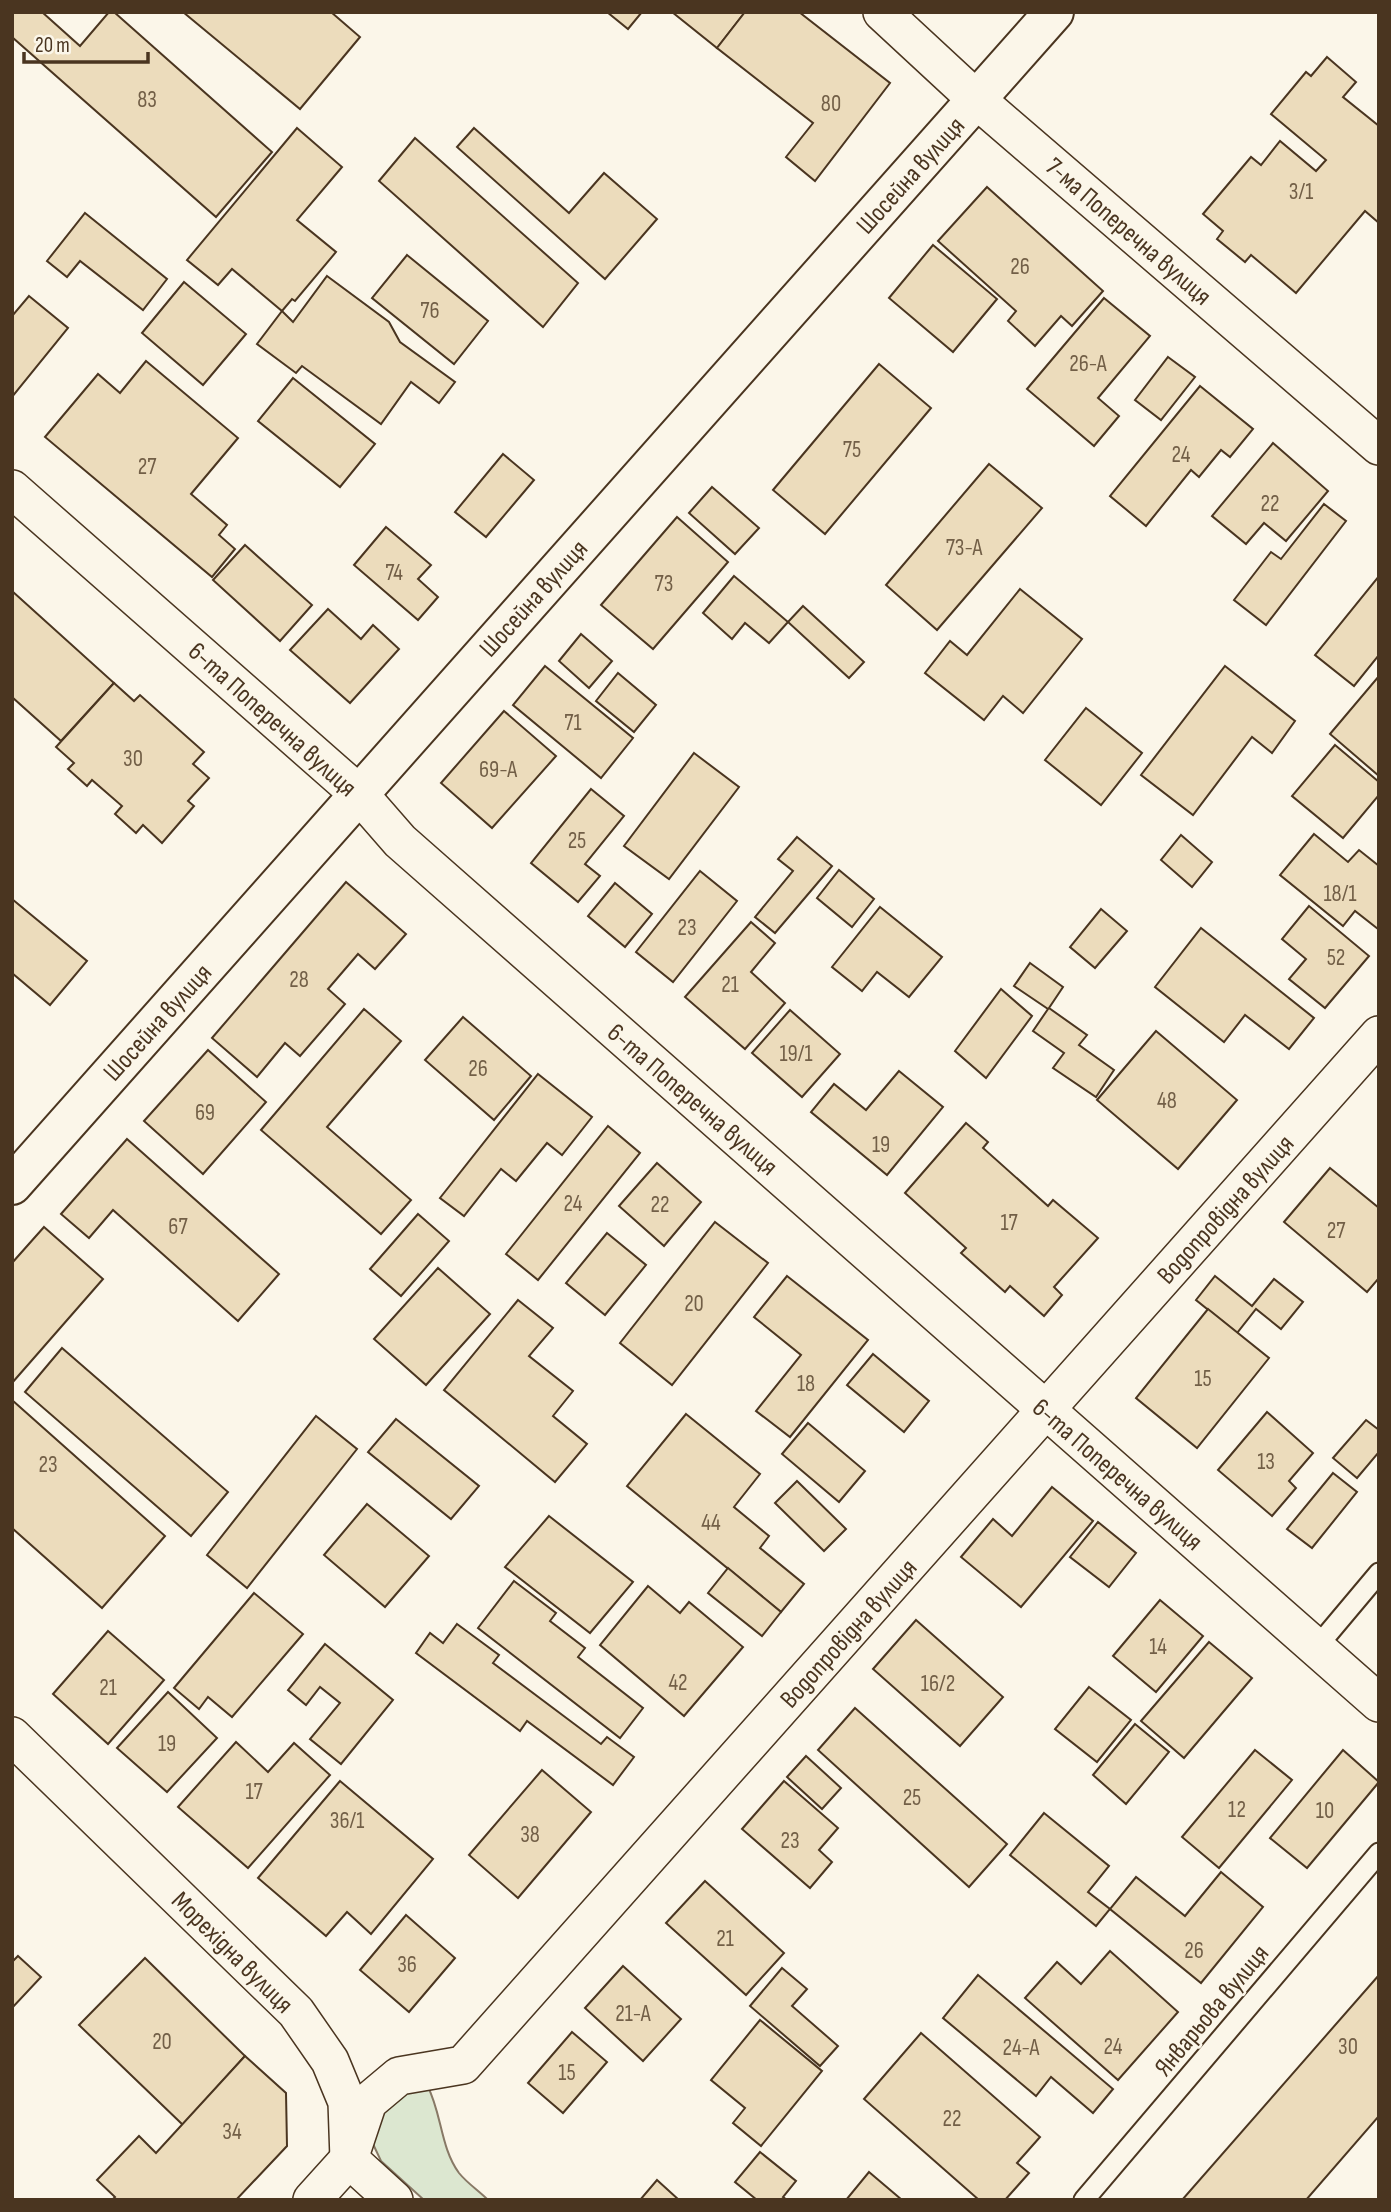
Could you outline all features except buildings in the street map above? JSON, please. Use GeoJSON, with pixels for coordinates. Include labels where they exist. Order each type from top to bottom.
{"type":"FeatureCollection","features":[{"type":"Feature","properties":{"kind":"street","name":"7-ма Поперечна вулиця"},"geometry":{"type":"LineString","coordinates":[[882,12],[977,100],[1379,446]]}},
{"type":"Feature","properties":{"kind":"street","name":"Шосейна вулиця"},"geometry":{"type":"LineString","coordinates":[[12,1185],[1054,12]]}},
{"type":"Feature","properties":{"kind":"street","name":"6-та Поперечна вулиця"},"geometry":{"type":"LineString","coordinates":[[12,489],[359,794],[400,841],[1379,1703]]}},
{"type":"Feature","properties":{"kind":"street","name":"Водопровідна вулиця"},"geometry":{"type":"LineString","coordinates":[[312,2200],[349,2158],[368,2102],[399,2076],[463,2065],[1379,1035]]}},
{"type":"Feature","properties":{"kind":"street","name":"Морехідна вулиця"},"geometry":{"type":"LineString","coordinates":[[12,1736],[296,2012],[330,2060],[347,2102],[349,2158]]}},
{"type":"Feature","properties":{"kind":"street"},"geometry":{"type":"LineString","coordinates":[[349,2158],[394,2200]]}},
{"type":"Feature","properties":{"kind":"lane"},"geometry":{"type":"LineString","coordinates":[[1316,1648],[1379,1573]]}},
{"type":"Feature","properties":{"kind":"lane","name":"Январьова вулиця"},"geometry":{"type":"LineString","coordinates":[[1084,2200],[1379,1853]]}},
{"type":"Feature","properties":{"kind":"green space"},"geometry":{"type":"Polygon","coordinates":[[[427,2085],[453,2163],[462,2177],[488,2200],[424,2200],[381,2161],[373,2144],[378,2105],[427,2085]]]}}]}
